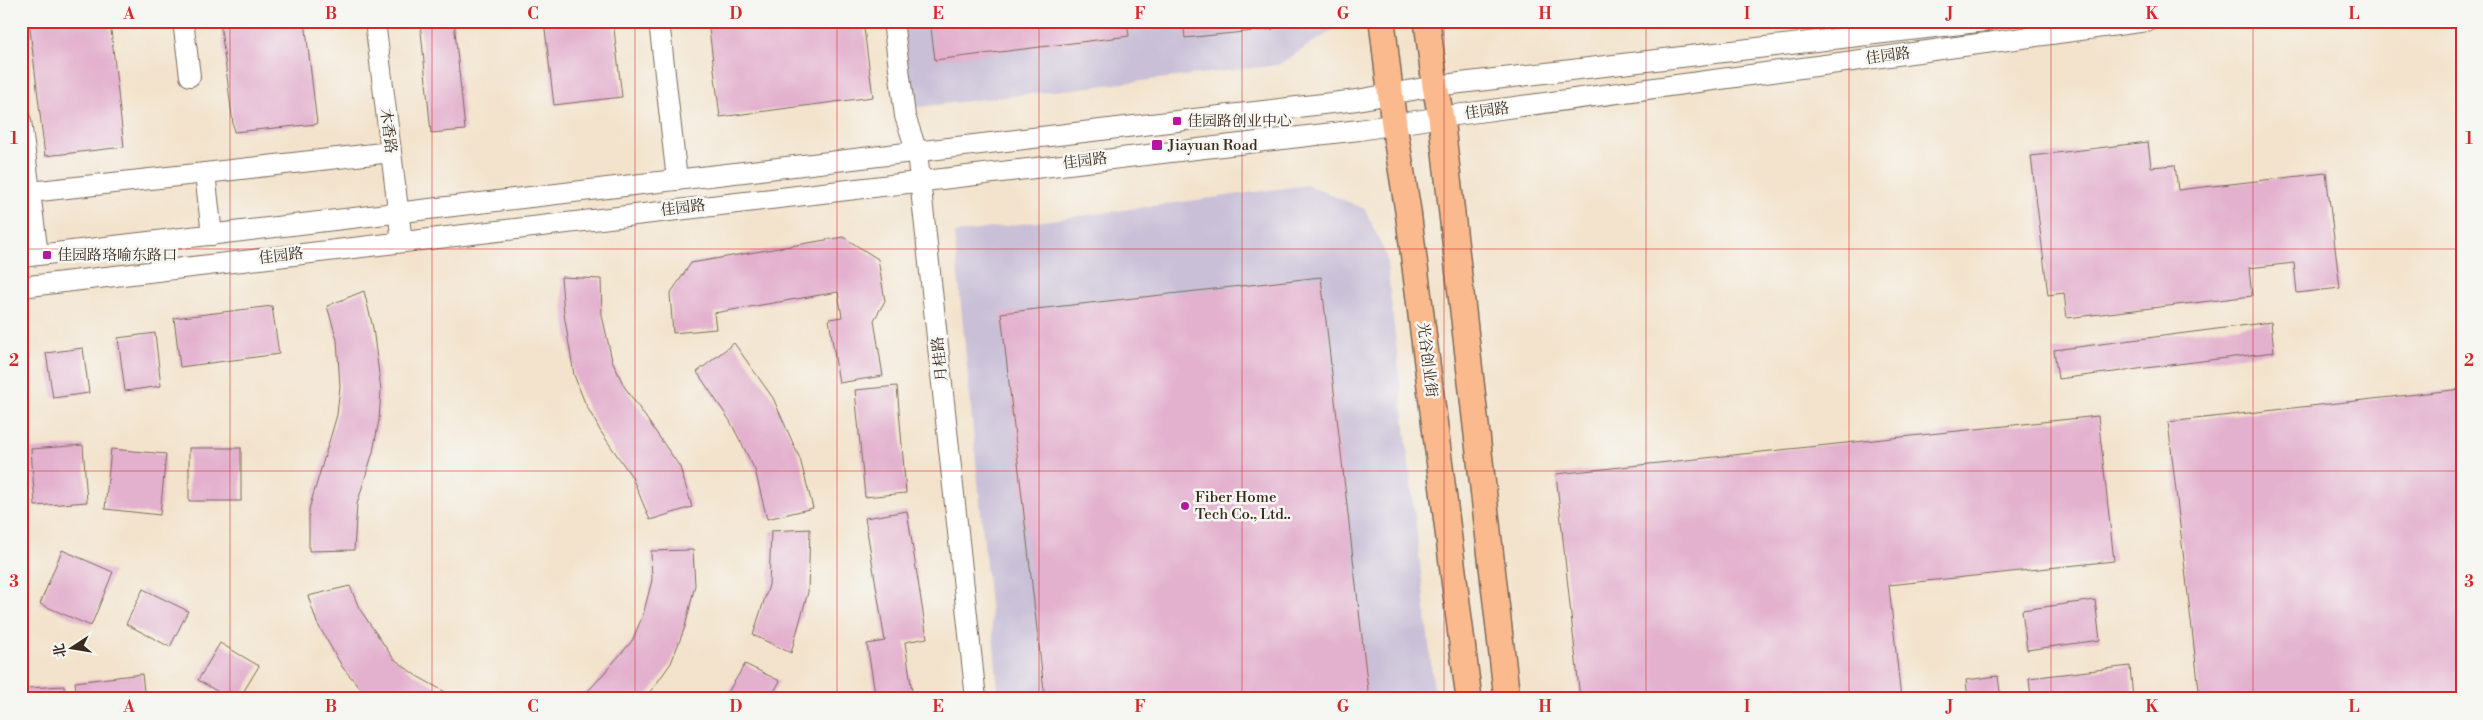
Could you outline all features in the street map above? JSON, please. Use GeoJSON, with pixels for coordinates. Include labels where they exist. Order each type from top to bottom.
{"type":"FeatureCollection","features":[{"type":"Feature","properties":{"kind":"main road","name":"光谷创业街"},"geometry":{"type":"LineString","coordinates":[[1382,21],[1470,699]]}},
{"type":"Feature","properties":{"kind":"main road"},"geometry":{"type":"LineString","coordinates":[[1427,21],[1441,117],[1507,699]]}},
{"type":"Feature","properties":{"kind":"street"},"geometry":{"type":"LineString","coordinates":[[183,21],[190,76]]}},
{"type":"Feature","properties":{"kind":"street","name":"木香路"},"geometry":{"type":"LineString","coordinates":[[375,21],[402,242]]}},
{"type":"Feature","properties":{"kind":"street"},"geometry":{"type":"LineString","coordinates":[[658,21],[677,180]]}},
{"type":"Feature","properties":{"kind":"street","name":"月桂路"},"geometry":{"type":"LineString","coordinates":[[893,21],[905,116],[918,152],[976,699]]}},
{"type":"Feature","properties":{"kind":"street","name":"佳园路"},"geometry":{"type":"LineString","coordinates":[[30,256],[1347,101],[1390,92],[1435,86],[1986,21]]}},
{"type":"Feature","properties":{"kind":"street","name":"佳园路"},"geometry":{"type":"LineString","coordinates":[[21,287],[1394,125],[2147,21]]}},
{"type":"Feature","properties":{"kind":"street"},"geometry":{"type":"LineString","coordinates":[[21,121],[30,256]]}},
{"type":"Feature","properties":{"kind":"street"},"geometry":{"type":"LineString","coordinates":[[26,193],[391,152]]}},
{"type":"Feature","properties":{"kind":"street"},"geometry":{"type":"LineString","coordinates":[[205,173],[212,235]]}},
{"type":"Feature","properties":{"kind":"shaded area"},"geometry":{"type":"Polygon","coordinates":[[[902,21],[1332,21],[1333,30],[1278,65],[910,108],[902,21]]]}},
{"type":"Feature","properties":{"kind":"shaded area","name":"Fiber Home Tech Co., Ltd.."},"geometry":{"type":"Polygon","coordinates":[[[1307,185],[1365,209],[1386,255],[1435,699],[999,699],[954,233],[1307,185]]]}},
{"type":"Feature","properties":{"kind":"building"},"geometry":{"type":"Polygon","coordinates":[[[29,21],[110,21],[124,147],[45,156],[29,21]]]}},
{"type":"Feature","properties":{"kind":"building"},"geometry":{"type":"Polygon","coordinates":[[[220,21],[305,21],[317,124],[234,132],[220,21]]]}},
{"type":"Feature","properties":{"kind":"building"},"geometry":{"type":"Polygon","coordinates":[[[420,21],[454,21],[465,130],[431,133],[420,21]]]}},
{"type":"Feature","properties":{"kind":"building"},"geometry":{"type":"Polygon","coordinates":[[[544,21],[613,21],[622,97],[554,105],[544,21]]]}},
{"type":"Feature","properties":{"kind":"building"},"geometry":{"type":"Polygon","coordinates":[[[708,21],[863,21],[873,97],[720,117],[708,21]]]}},
{"type":"Feature","properties":{"kind":"building"},"geometry":{"type":"Polygon","coordinates":[[[930,21],[1127,21],[1129,36],[935,60],[930,21]]]}},
{"type":"Feature","properties":{"kind":"building"},"geometry":{"type":"Polygon","coordinates":[[[1183,21],[1272,21],[1273,29],[1185,38],[1183,21]]]}},
{"type":"Feature","properties":{"kind":"building"},"geometry":{"type":"Polygon","coordinates":[[[2148,142],[2151,167],[2175,165],[2178,190],[2326,173],[2340,288],[2297,293],[2294,263],[2249,268],[2252,296],[2067,318],[2064,293],[2048,295],[2031,156],[2148,142]]]}},
{"type":"Feature","properties":{"kind":"building"},"geometry":{"type":"Polygon","coordinates":[[[843,237],[878,259],[885,301],[874,320],[883,376],[839,383],[829,319],[842,317],[838,292],[714,313],[716,329],[673,333],[670,294],[691,263],[843,237]]]}},
{"type":"Feature","properties":{"kind":"building"},"geometry":{"type":"Polygon","coordinates":[[[561,277],[601,279],[602,315],[612,360],[624,386],[680,467],[692,507],[650,520],[632,477],[601,432],[585,403],[574,375],[564,314],[561,277]]]}},
{"type":"Feature","properties":{"kind":"building","name":"Fiber Home Tech Co., Ltd.."},"geometry":{"type":"Polygon","coordinates":[[[1321,277],[1369,699],[1045,699],[1001,313],[1321,277]]]}},
{"type":"Feature","properties":{"kind":"building"},"geometry":{"type":"Polygon","coordinates":[[[364,291],[373,328],[381,390],[379,420],[373,452],[357,504],[354,550],[309,551],[309,509],[337,415],[340,386],[337,340],[327,306],[364,291]]]}},
{"type":"Feature","properties":{"kind":"building"},"geometry":{"type":"Polygon","coordinates":[[[272,306],[279,354],[180,367],[174,318],[272,306]]]}},
{"type":"Feature","properties":{"kind":"building"},"geometry":{"type":"Polygon","coordinates":[[[2271,322],[2274,352],[2058,379],[2054,350],[2271,322]]]}},
{"type":"Feature","properties":{"kind":"building"},"geometry":{"type":"Polygon","coordinates":[[[155,333],[161,386],[125,391],[118,338],[155,333]]]}},
{"type":"Feature","properties":{"kind":"building"},"geometry":{"type":"Polygon","coordinates":[[[734,343],[773,398],[800,459],[813,508],[767,519],[755,470],[730,421],[697,372],[734,343]]]}},
{"type":"Feature","properties":{"kind":"building"},"geometry":{"type":"Polygon","coordinates":[[[83,348],[89,393],[53,398],[46,353],[83,348]]]}},
{"type":"Feature","properties":{"kind":"building"},"geometry":{"type":"Polygon","coordinates":[[[897,386],[906,493],[865,497],[855,390],[897,386]]]}},
{"type":"Feature","properties":{"kind":"building"},"geometry":{"type":"Polygon","coordinates":[[[2462,389],[2462,699],[2200,699],[2168,422],[2462,389]]]}},
{"type":"Feature","properties":{"kind":"building"},"geometry":{"type":"Polygon","coordinates":[[[2098,416],[2114,561],[1889,585],[1901,699],[1580,699],[1556,474],[2098,416]]]}},
{"type":"Feature","properties":{"kind":"building"},"geometry":{"type":"Polygon","coordinates":[[[83,445],[87,502],[35,506],[31,449],[83,445]]]}},
{"type":"Feature","properties":{"kind":"building"},"geometry":{"type":"Polygon","coordinates":[[[189,448],[241,448],[241,501],[189,501],[189,448]]]}},
{"type":"Feature","properties":{"kind":"building"},"geometry":{"type":"Polygon","coordinates":[[[111,449],[166,454],[160,515],[105,509],[111,449]]]}},
{"type":"Feature","properties":{"kind":"building"},"geometry":{"type":"Polygon","coordinates":[[[907,511],[927,638],[905,642],[913,699],[876,699],[867,644],[885,641],[865,518],[907,511]]]}},
{"type":"Feature","properties":{"kind":"building"},"geometry":{"type":"Polygon","coordinates":[[[810,529],[808,592],[791,653],[753,635],[769,585],[771,531],[810,529]]]}},
{"type":"Feature","properties":{"kind":"building"},"geometry":{"type":"Polygon","coordinates":[[[62,550],[113,572],[91,626],[40,604],[62,550]]]}},
{"type":"Feature","properties":{"kind":"building"},"geometry":{"type":"Polygon","coordinates":[[[693,550],[695,585],[685,627],[671,663],[654,687],[643,699],[578,699],[592,687],[632,641],[643,615],[652,580],[651,551],[693,550]]]}},
{"type":"Feature","properties":{"kind":"building"},"geometry":{"type":"Polygon","coordinates":[[[350,586],[359,608],[393,658],[415,675],[447,693],[467,699],[374,699],[362,690],[343,668],[317,623],[308,596],[350,586]]]}},
{"type":"Feature","properties":{"kind":"building"},"geometry":{"type":"Polygon","coordinates":[[[143,589],[188,611],[170,647],[126,624],[143,589]]]}},
{"type":"Feature","properties":{"kind":"building"},"geometry":{"type":"Polygon","coordinates":[[[2095,600],[2100,640],[2027,650],[2022,610],[2095,600]]]}},
{"type":"Feature","properties":{"kind":"building"},"geometry":{"type":"Polygon","coordinates":[[[220,643],[259,666],[239,699],[230,699],[198,680],[220,643]]]}},
{"type":"Feature","properties":{"kind":"building"},"geometry":{"type":"Polygon","coordinates":[[[745,664],[780,681],[770,699],[724,699],[745,664]]]}},
{"type":"Feature","properties":{"kind":"building"},"geometry":{"type":"Polygon","coordinates":[[[2130,666],[2133,699],[2031,699],[2029,678],[2130,666]]]}},
{"type":"Feature","properties":{"kind":"building"},"geometry":{"type":"Polygon","coordinates":[[[142,674],[145,699],[77,699],[75,682],[142,674]]]}},
{"type":"Feature","properties":{"kind":"building"},"geometry":{"type":"Polygon","coordinates":[[[1998,676],[2001,699],[1968,699],[1966,680],[1998,676]]]}},
{"type":"Feature","properties":{"kind":"building"},"geometry":{"type":"Polygon","coordinates":[[[64,686],[65,699],[26,699],[26,688],[64,686]]]}},
{"type":"Feature","properties":{"kind":"place","name":"佳园路创业中心"},"geometry":{"type":"Point","coordinates":[1177,121]}},
{"type":"Feature","properties":{"kind":"place","name":"Jiayuan Road"},"geometry":{"type":"Point","coordinates":[1157,145]}},
{"type":"Feature","properties":{"kind":"place","name":"佳园路珞喻东路口"},"geometry":{"type":"Point","coordinates":[47,255]}},
{"type":"Feature","properties":{"kind":"place","name":"Fiber Home Tech Co., Ltd.."},"geometry":{"type":"Point","coordinates":[1185,506]}}]}
